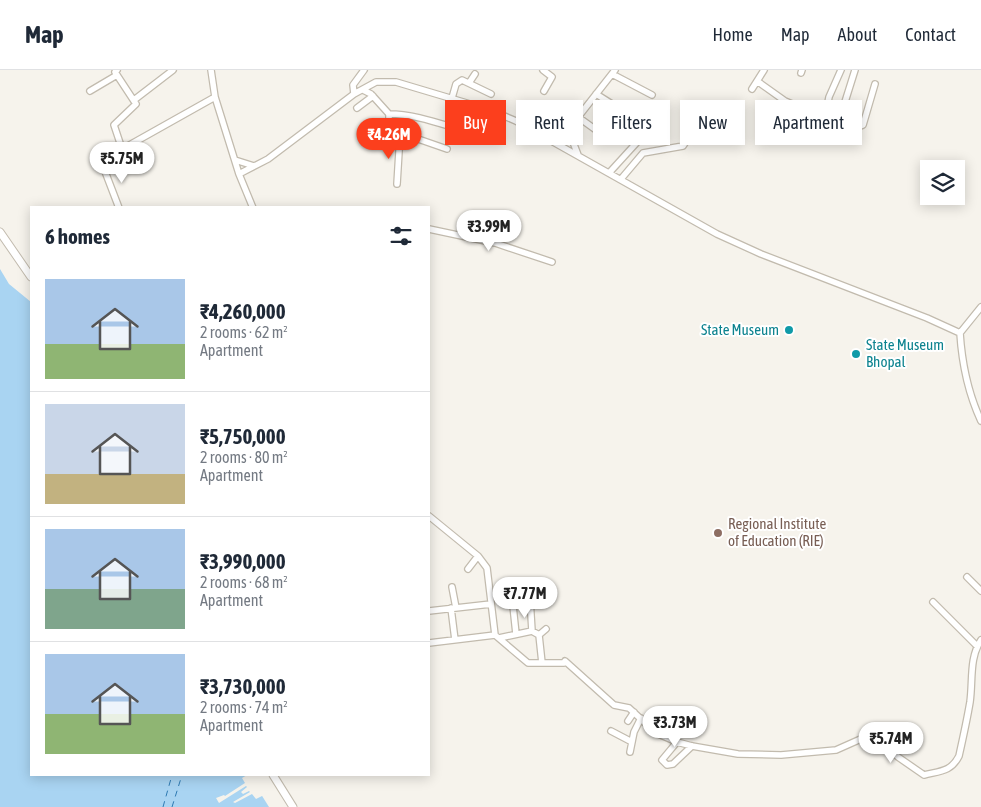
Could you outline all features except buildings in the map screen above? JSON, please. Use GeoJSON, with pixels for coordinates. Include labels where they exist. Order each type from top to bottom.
{"type":"FeatureCollection","features":[{"type":"Feature","properties":{"kind":"street"},"geometry":{"type":"LineString","coordinates":[[134,100],[173,70]]}},
{"type":"Feature","properties":{"kind":"street"},"geometry":{"type":"LineString","coordinates":[[211,70],[215,97],[239,174],[252,206]]}},
{"type":"Feature","properties":{"kind":"street"},"geometry":{"type":"LineString","coordinates":[[354,94],[354,85],[364,70]]}},
{"type":"Feature","properties":{"kind":"street"},"geometry":{"type":"LineString","coordinates":[[544,70],[552,77],[544,91]]}},
{"type":"Feature","properties":{"kind":"street"},"geometry":{"type":"LineString","coordinates":[[752,89],[764,70]]}},
{"type":"Feature","properties":{"kind":"street"},"geometry":{"type":"LineString","coordinates":[[828,100],[841,70]]}},
{"type":"Feature","properties":{"kind":"street"},"geometry":{"type":"LineString","coordinates":[[846,100],[855,70]]}},
{"type":"Feature","properties":{"kind":"street"},"geometry":{"type":"LineString","coordinates":[[90,91],[117,72],[134,100],[136,104],[114,125],[122,149]]}},
{"type":"Feature","properties":{"kind":"street"},"geometry":{"type":"LineString","coordinates":[[583,111],[614,72],[652,95]]}},
{"type":"Feature","properties":{"kind":"street"},"geometry":{"type":"LineString","coordinates":[[469,83],[475,74]]}},
{"type":"Feature","properties":{"kind":"street"},"geometry":{"type":"LineString","coordinates":[[452,98],[456,84],[462,80],[491,94]]}},
{"type":"Feature","properties":{"kind":"street"},"geometry":{"type":"LineString","coordinates":[[757,81],[783,100]]}},
{"type":"Feature","properties":{"kind":"street"},"geometry":{"type":"LineString","coordinates":[[239,174],[268,159],[354,94],[376,82],[396,82],[490,110],[516,121]]}},
{"type":"Feature","properties":{"kind":"street"},"geometry":{"type":"LineString","coordinates":[[862,125],[875,84]]}},
{"type":"Feature","properties":{"kind":"street"},"geometry":{"type":"LineString","coordinates":[[363,90],[372,96],[389,117],[401,139],[397,184]]}},
{"type":"Feature","properties":{"kind":"street"},"geometry":{"type":"LineString","coordinates":[[596,94],[605,100]]}},
{"type":"Feature","properties":{"kind":"street"},"geometry":{"type":"LineString","coordinates":[[358,108],[372,96]]}},
{"type":"Feature","properties":{"kind":"street"},"geometry":{"type":"LineString","coordinates":[[118,206],[102,161],[215,97]]}},
{"type":"Feature","properties":{"kind":"street"},"geometry":{"type":"LineString","coordinates":[[374,130],[389,117],[401,114],[445,126]]}},
{"type":"Feature","properties":{"kind":"street"},"geometry":{"type":"LineString","coordinates":[[380,143],[398,132]]}},
{"type":"Feature","properties":{"kind":"street"},"geometry":{"type":"LineString","coordinates":[[398,132],[446,149]]}},
{"type":"Feature","properties":{"kind":"street"},"geometry":{"type":"LineString","coordinates":[[559,145],[717,234],[761,254],[960,332]]}},
{"type":"Feature","properties":{"kind":"street"},"geometry":{"type":"LineString","coordinates":[[574,145],[578,156]]}},
{"type":"Feature","properties":{"kind":"street"},"geometry":{"type":"LineString","coordinates":[[609,173],[635,145]]}},
{"type":"Feature","properties":{"kind":"street"},"geometry":{"type":"LineString","coordinates":[[621,179],[643,153],[684,145]]}},
{"type":"Feature","properties":{"kind":"street"},"geometry":{"type":"LineString","coordinates":[[235,160],[254,166]]}},
{"type":"Feature","properties":{"kind":"street"},"geometry":{"type":"LineString","coordinates":[[430,229],[495,243],[552,262]]}},
{"type":"Feature","properties":{"kind":"street"},"geometry":{"type":"LineString","coordinates":[[0,232],[30,275]]}},
{"type":"Feature","properties":{"kind":"street"},"geometry":{"type":"LineString","coordinates":[[981,307],[960,332],[962,360],[981,421]]}},
{"type":"Feature","properties":{"kind":"street"},"geometry":{"type":"LineString","coordinates":[[430,517],[478,556],[487,568],[497,637],[528,663],[564,663],[566,660],[614,705],[629,708],[656,733],[692,746],[738,754],[781,755],[836,750],[872,734],[898,757],[924,775],[946,770],[955,764],[959,756],[970,700],[972,667],[979,643],[933,602]]}},
{"type":"Feature","properties":{"kind":"street"},"geometry":{"type":"LineString","coordinates":[[468,569],[478,556]]}},
{"type":"Feature","properties":{"kind":"street"},"geometry":{"type":"LineString","coordinates":[[967,576],[981,591]]}},
{"type":"Feature","properties":{"kind":"street"},"geometry":{"type":"LineString","coordinates":[[452,586],[455,640]]}},
{"type":"Feature","properties":{"kind":"street"},"geometry":{"type":"LineString","coordinates":[[530,599],[532,631]]}},
{"type":"Feature","properties":{"kind":"street"},"geometry":{"type":"LineString","coordinates":[[430,611],[491,604]]}},
{"type":"Feature","properties":{"kind":"street"},"geometry":{"type":"LineString","coordinates":[[513,606],[516,634]]}},
{"type":"Feature","properties":{"kind":"street"},"geometry":{"type":"LineString","coordinates":[[539,635],[546,629]]}},
{"type":"Feature","properties":{"kind":"street"},"geometry":{"type":"LineString","coordinates":[[430,643],[497,637],[532,631],[539,635]]}},
{"type":"Feature","properties":{"kind":"street"},"geometry":{"type":"LineString","coordinates":[[539,635],[542,663]]}},
{"type":"Feature","properties":{"kind":"street"},"geometry":{"type":"LineString","coordinates":[[628,721],[634,712]]}},
{"type":"Feature","properties":{"kind":"street"},"geometry":{"type":"LineString","coordinates":[[630,752],[641,718]]}},
{"type":"Feature","properties":{"kind":"street"},"geometry":{"type":"LineString","coordinates":[[611,731],[632,742]]}},
{"type":"Feature","properties":{"kind":"street"},"geometry":{"type":"LineString","coordinates":[[677,742],[662,760],[667,765],[673,764],[692,746]]}},
{"type":"Feature","properties":{"kind":"street"},"geometry":{"type":"LineString","coordinates":[[274,776],[293,807]]}},
{"type":"Feature","properties":{"kind":"water"},"geometry":{"type":"Polygon","coordinates":[[[0,269],[9,284],[30,301],[30,776],[250,776],[269,807],[0,807],[0,269]]]}},
{"type":"Feature","properties":{"kind":"pier"},"geometry":{"type":"Polygon","coordinates":[[[252,776],[264,795],[256,799],[252,794],[235,803],[233,802],[250,792],[243,794],[241,792],[246,786],[219,803],[216,798],[225,796],[245,783],[242,778],[252,776]]]}},
{"type":"Feature","properties":{"kind":"ferry route"},"geometry":{"type":"LineString","coordinates":[[163,807],[172,776]]}},
{"type":"Feature","properties":{"kind":"ferry route"},"geometry":{"type":"LineString","coordinates":[[172,807],[182,776]]}},
{"type":"Feature","properties":{"kind":"place","name":"State Museum"},"geometry":{"type":"Point","coordinates":[789,330]}},
{"type":"Feature","properties":{"kind":"place","name":"State Museum Bhopal"},"geometry":{"type":"Point","coordinates":[856,354]}},
{"type":"Feature","properties":{"kind":"place","name":"Regional Institute of Education (RIE)"},"geometry":{"type":"Point","coordinates":[718,533]}}]}
